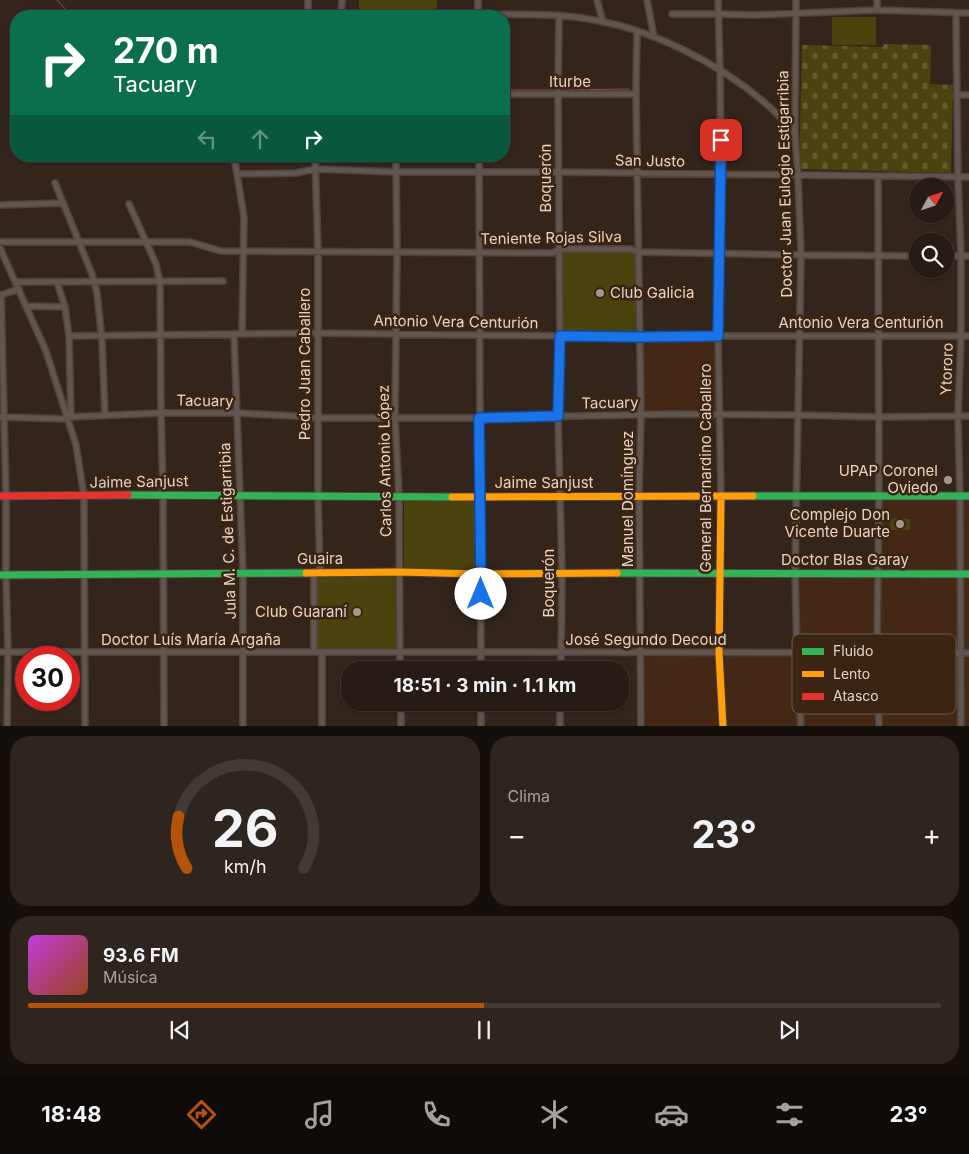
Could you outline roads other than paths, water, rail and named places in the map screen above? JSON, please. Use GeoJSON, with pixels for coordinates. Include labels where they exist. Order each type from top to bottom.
{"type":"FeatureCollection","features":[{"type":"Feature","properties":{"kind":"street"},"geometry":{"type":"LineString","coordinates":[[597,0],[603,22]]}},
{"type":"Feature","properties":{"kind":"street"},"geometry":{"type":"LineString","coordinates":[[647,0],[654,37]]}},
{"type":"Feature","properties":{"kind":"street","name":"General Bernardino Caballero"},"geometry":{"type":"LineString","coordinates":[[718,0],[721,175],[718,336],[721,496],[719,653],[723,726]]}},
{"type":"Feature","properties":{"kind":"street","name":"Doctor Juan Eulogio Estigarribia"},"geometry":{"type":"LineString","coordinates":[[796,0],[795,133],[801,255],[795,573],[797,634]]}},
{"type":"Feature","properties":{"kind":"street"},"geometry":{"type":"LineString","coordinates":[[877,0],[877,10]]}},
{"type":"Feature","properties":{"kind":"street"},"geometry":{"type":"LineString","coordinates":[[672,14],[754,15],[877,10],[969,13]]}},
{"type":"Feature","properties":{"kind":"street","name":"Ytororo"},"geometry":{"type":"LineString","coordinates":[[956,13],[961,256],[958,416],[961,726]]}},
{"type":"Feature","properties":{"kind":"street"},"geometry":{"type":"LineString","coordinates":[[510,15],[559,16],[588,19],[638,31],[654,37],[720,69],[766,104],[795,133]]}},
{"type":"Feature","properties":{"kind":"street","name":"Boquerón"},"geometry":{"type":"LineString","coordinates":[[559,16],[560,336],[558,416],[562,574],[561,661]]}},
{"type":"Feature","properties":{"kind":"street","name":"Manuel Domínguez"},"geometry":{"type":"LineString","coordinates":[[638,31],[636,94],[641,415],[639,496],[641,726]]}},
{"type":"Feature","properties":{"kind":"street","name":"Iturbe"},"geometry":{"type":"LineString","coordinates":[[510,94],[636,94]]}},
{"type":"Feature","properties":{"kind":"street"},"geometry":{"type":"LineString","coordinates":[[957,95],[969,95]]}},
{"type":"Feature","properties":{"kind":"street"},"geometry":{"type":"LineString","coordinates":[[235,162],[244,217],[242,334]]}},
{"type":"Feature","properties":{"kind":"street","name":"Pedro Juan Caballero"},"geometry":{"type":"LineString","coordinates":[[314,652],[318,495],[318,251],[315,162]]}},
{"type":"Feature","properties":{"kind":"street","name":"Carlos Antonio López"},"geometry":{"type":"LineString","coordinates":[[396,162],[395,418],[399,496],[400,661]]}},
{"type":"Feature","properties":{"kind":"street"},"geometry":{"type":"LineString","coordinates":[[480,162],[479,418],[481,661]]}},
{"type":"Feature","properties":{"kind":"street","name":"San Justo"},"geometry":{"type":"LineString","coordinates":[[237,174],[296,173],[315,169],[397,172],[969,177]]}},
{"type":"Feature","properties":{"kind":"street"},"geometry":{"type":"LineString","coordinates":[[877,634],[879,496],[878,176]]}},
{"type":"Feature","properties":{"kind":"street"},"geometry":{"type":"LineString","coordinates":[[55,183],[80,242],[94,282],[101,335],[105,416]]}},
{"type":"Feature","properties":{"kind":"street"},"geometry":{"type":"LineString","coordinates":[[0,205],[63,203]]}},
{"type":"Feature","properties":{"kind":"street"},"geometry":{"type":"LineString","coordinates":[[129,204],[156,264],[160,282],[164,726]]}},
{"type":"Feature","properties":{"kind":"street","name":"Teniente Rojas Silva"},"geometry":{"type":"LineString","coordinates":[[0,242],[190,242],[221,251],[553,253],[559,249],[631,249],[639,252],[909,256]]}},
{"type":"Feature","properties":{"kind":"street"},"geometry":{"type":"LineString","coordinates":[[0,248],[46,351],[69,418],[76,445],[84,496],[86,726]]}},
{"type":"Feature","properties":{"kind":"street"},"geometry":{"type":"LineString","coordinates":[[954,256],[969,256]]}},
{"type":"Feature","properties":{"kind":"street"},"geometry":{"type":"LineString","coordinates":[[15,282],[223,281]]}},
{"type":"Feature","properties":{"kind":"street"},"geometry":{"type":"LineString","coordinates":[[57,282],[65,307],[69,336],[69,418]]}},
{"type":"Feature","properties":{"kind":"street"},"geometry":{"type":"LineString","coordinates":[[7,726],[8,652],[3,575],[1,295],[19,289]]}},
{"type":"Feature","properties":{"kind":"street"},"geometry":{"type":"LineString","coordinates":[[26,306],[65,307]]}},
{"type":"Feature","properties":{"kind":"street","name":"Antonio Vera Centurión"},"geometry":{"type":"LineString","coordinates":[[69,336],[318,333],[640,337],[969,336]]}},
{"type":"Feature","properties":{"kind":"street","name":"Jula M. C. de Estigarribia"},"geometry":{"type":"LineString","coordinates":[[234,334],[243,573],[243,726]]}},
{"type":"Feature","properties":{"kind":"street","name":"Tacuary"},"geometry":{"type":"LineString","coordinates":[[2,417],[69,418],[161,413],[317,418],[798,414],[879,417],[969,416]]}},
{"type":"Feature","properties":{"kind":"street","name":"Jaime Sanjust"},"geometry":{"type":"LineString","coordinates":[[3,496],[969,496]]}},
{"type":"Feature","properties":{"kind":"street","name":"Guaira"},"geometry":{"type":"LineString","coordinates":[[3,575],[317,572],[640,573]]}},
{"type":"Feature","properties":{"kind":"street","name":"Doctor Blas Garay"},"geometry":{"type":"LineString","coordinates":[[640,573],[969,574]]}},
{"type":"Feature","properties":{"kind":"street","name":"Doctor Luís María Argaña"},"geometry":{"type":"LineString","coordinates":[[0,652],[322,652]]}},
{"type":"Feature","properties":{"kind":"street"},"geometry":{"type":"LineString","coordinates":[[322,652],[322,726]]}},
{"type":"Feature","properties":{"kind":"street","name":"José Segundo Decoud"},"geometry":{"type":"LineString","coordinates":[[322,652],[792,653]]}},
{"type":"Feature","properties":{"kind":"street","name":"José Segundo Decoud"},"geometry":{"type":"LineString","coordinates":[[956,653],[969,653]]}},
{"type":"Feature","properties":{"kind":"street"},"geometry":{"type":"LineString","coordinates":[[401,711],[401,726]]}},
{"type":"Feature","properties":{"kind":"street"},"geometry":{"type":"LineString","coordinates":[[481,711],[481,726]]}},
{"type":"Feature","properties":{"kind":"street"},"geometry":{"type":"LineString","coordinates":[[560,711],[560,726]]}},
{"type":"Feature","properties":{"kind":"waterway"},"geometry":{"type":"LineString","coordinates":[[57,0],[66,10]]}},
{"type":"Feature","properties":{"kind":"waterway"},"geometry":{"type":"LineString","coordinates":[[561,90],[629,89]]}},
{"type":"Feature","properties":{"kind":"waterway"},"geometry":{"type":"LineString","coordinates":[[510,90],[554,90]]}},
{"type":"Feature","properties":{"kind":"place","name":"Club Galicia"},"geometry":{"type":"Point","coordinates":[600,293]}},
{"type":"Feature","properties":{"kind":"place","name":"UPAP Coronel Oviedo"},"geometry":{"type":"Point","coordinates":[948,480]}},
{"type":"Feature","properties":{"kind":"place","name":"Complejo Don Vicente Duarte"},"geometry":{"type":"Point","coordinates":[900,524]}},
{"type":"Feature","properties":{"kind":"place","name":"Club Guaraní"},"geometry":{"type":"Point","coordinates":[357,612]}}]}
